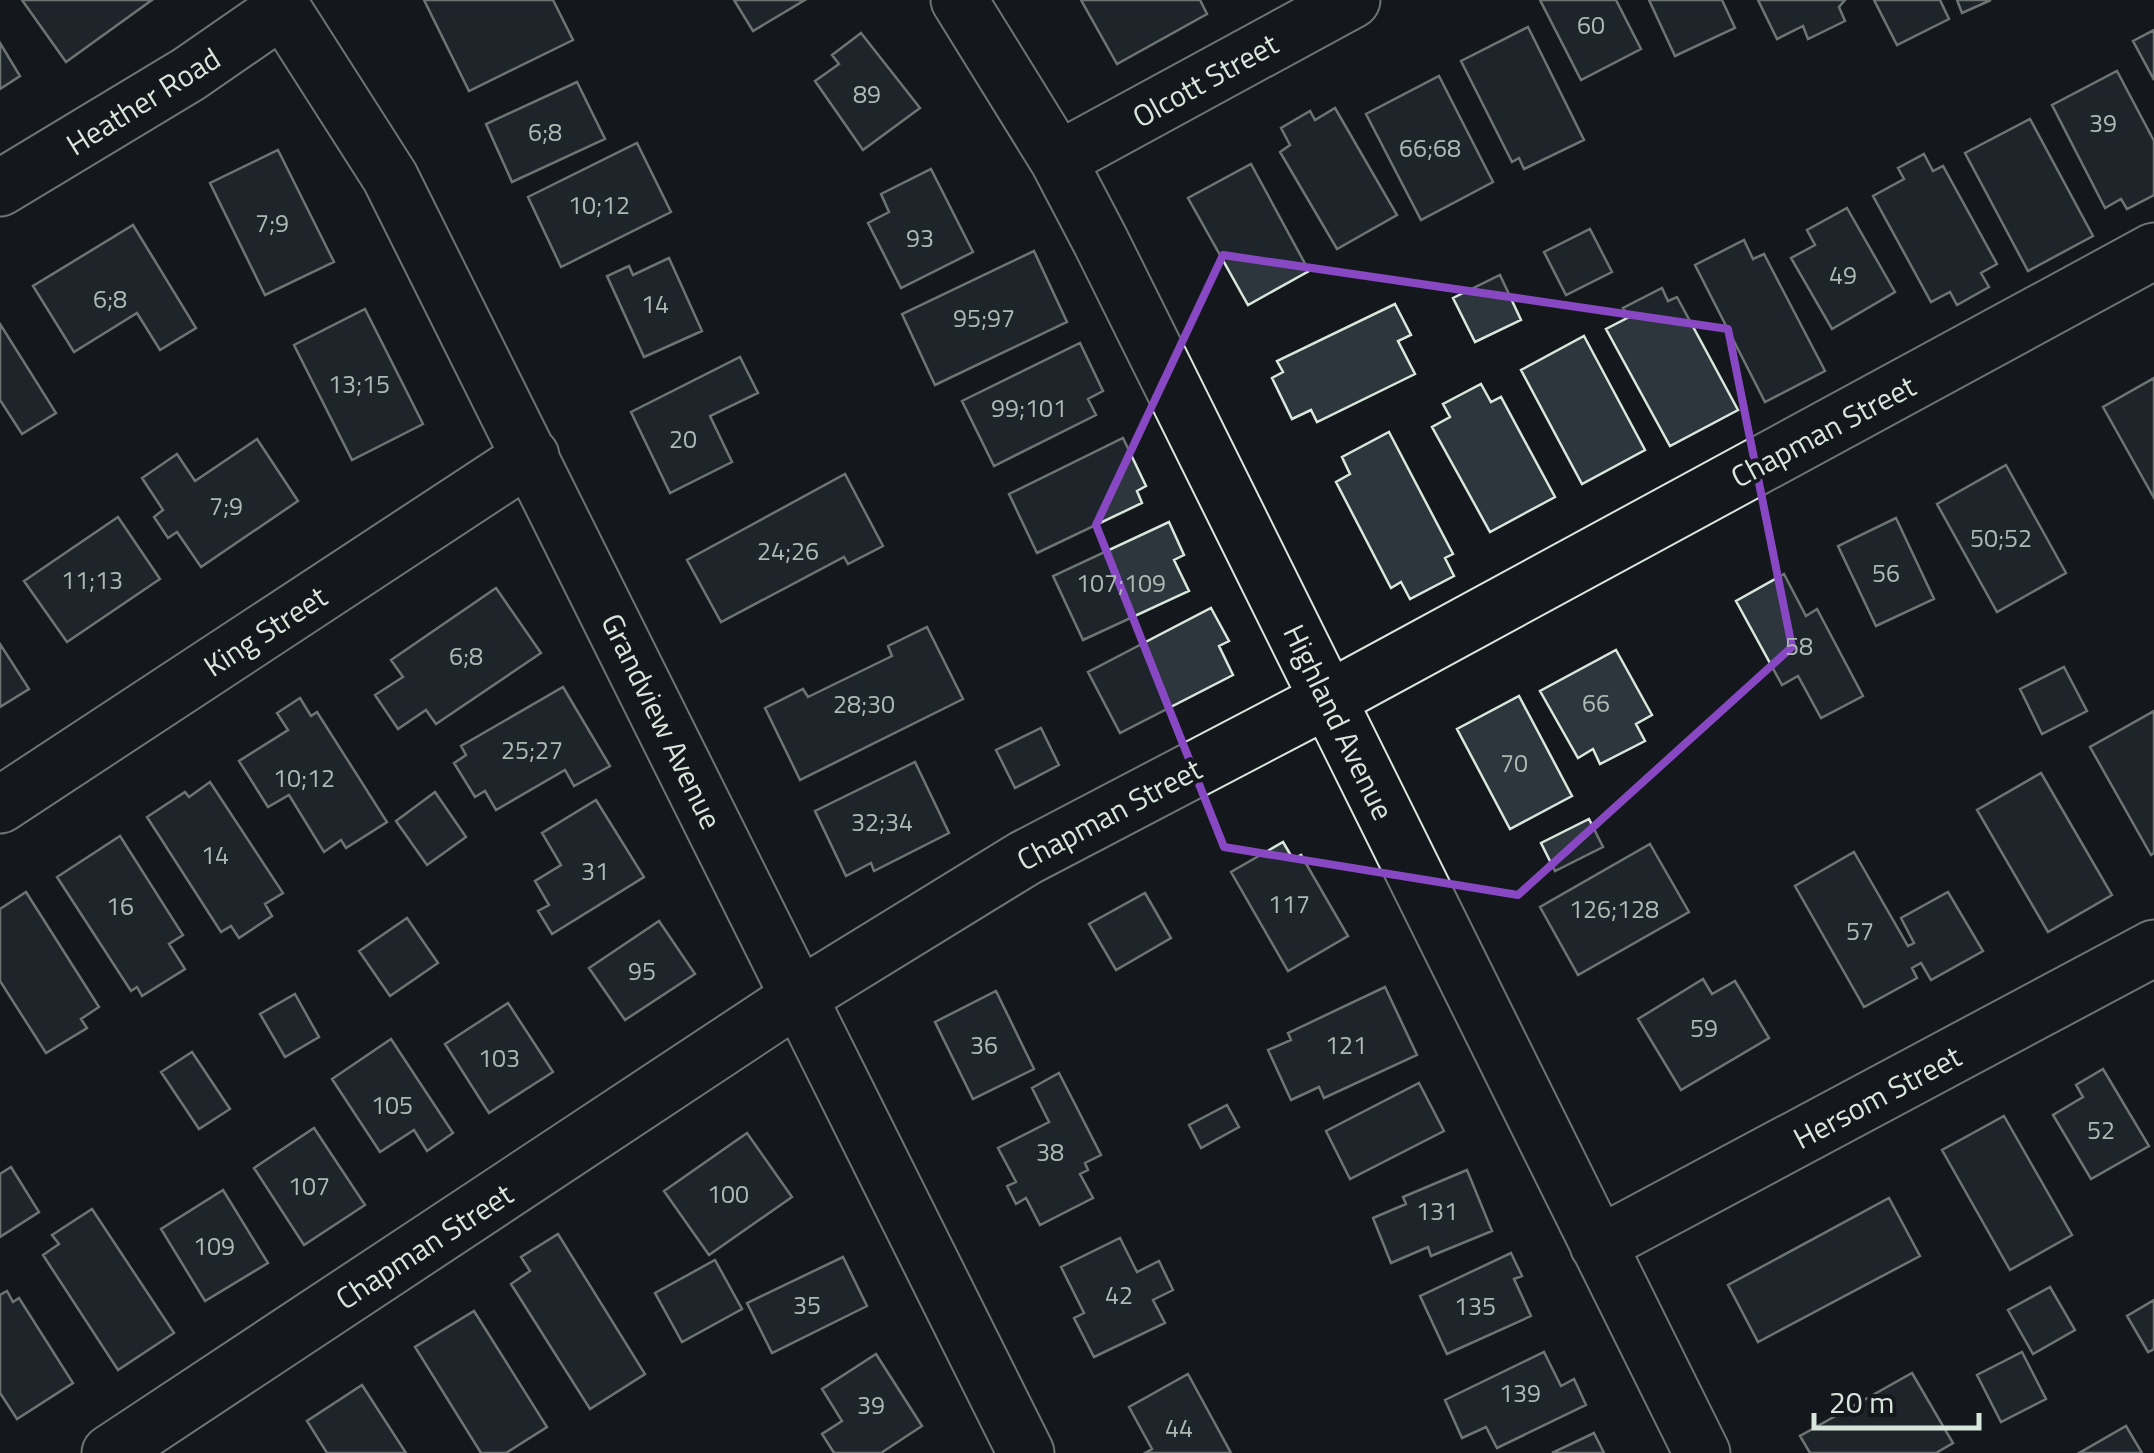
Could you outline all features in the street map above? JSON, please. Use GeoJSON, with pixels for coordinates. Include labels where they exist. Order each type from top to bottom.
{"type":"FeatureCollection","features":[{"type":"Feature","properties":{"kind":"street","name":"Highland Avenue"},"geometry":{"type":"LineString","coordinates":[[959,0],[1058,160],[1702,1453]]}},
{"type":"Feature","properties":{"kind":"street","name":"Olcott Street"},"geometry":{"type":"LineString","coordinates":[[1058,160],[1352,0]]}},
{"type":"Feature","properties":{"kind":"street","name":"Heather Road"},"geometry":{"type":"LineString","coordinates":[[0,188],[189,74],[280,4]]}},
{"type":"Feature","properties":{"kind":"street","name":"Grandview Avenue"},"geometry":{"type":"LineString","coordinates":[[280,4],[390,177],[1026,1453]]}},
{"type":"Feature","properties":{"kind":"street","name":"Chapman Street"},"geometry":{"type":"LineString","coordinates":[[110,1453],[799,997],[1026,858],[1327,700],[2154,252]]}},
{"type":"Feature","properties":{"kind":"street","name":"King Street"},"geometry":{"type":"LineString","coordinates":[[0,805],[531,456]]}},
{"type":"Feature","properties":{"kind":"street","name":"Hersom Street"},"geometry":{"type":"LineString","coordinates":[[1598,1244],[2154,948]]}},
{"type":"Feature","properties":{"kind":"highlighted area"},"geometry":{"type":"Polygon","coordinates":[[[1223,255],[1728,329],[1792,647],[1518,895],[1224,847],[1096,525],[1223,255]]]}},
{"type":"Feature","properties":{"kind":"building"},"geometry":{"type":"Polygon","coordinates":[[[22,0],[152,0],[66,62],[22,0]]]}},
{"type":"Feature","properties":{"kind":"building"},"geometry":{"type":"Polygon","coordinates":[[[424,0],[553,0],[573,40],[469,91],[424,0]]]}},
{"type":"Feature","properties":{"kind":"building"},"geometry":{"type":"Polygon","coordinates":[[[734,0],[805,0],[753,31],[734,0]]]}},
{"type":"Feature","properties":{"kind":"building"},"geometry":{"type":"Polygon","coordinates":[[[1081,0],[1200,0],[1207,14],[1117,64],[1081,0]]]}},
{"type":"Feature","properties":{"kind":"building"},"geometry":{"type":"Polygon","coordinates":[[[1540,0],[1616,0],[1641,49],[1581,80],[1540,0]]]}},
{"type":"Feature","properties":{"kind":"building"},"geometry":{"type":"Polygon","coordinates":[[[1649,0],[1722,0],[1735,28],[1675,56],[1649,0]]]}},
{"type":"Feature","properties":{"kind":"building"},"geometry":{"type":"Polygon","coordinates":[[[1758,0],[1845,0],[1839,7],[1845,21],[1808,39],[1803,26],[1777,39],[1758,0]]]}},
{"type":"Feature","properties":{"kind":"building"},"geometry":{"type":"Polygon","coordinates":[[[1874,0],[1940,0],[1949,19],[1897,45],[1874,0]]]}},
{"type":"Feature","properties":{"kind":"building"},"geometry":{"type":"Polygon","coordinates":[[[1957,0],[1991,0],[1962,13],[1957,0]]]}},
{"type":"Feature","properties":{"kind":"building"},"geometry":{"type":"Polygon","coordinates":[[[1528,27],[1584,140],[1524,169],[1519,158],[1512,162],[1461,61],[1528,27]]]}},
{"type":"Feature","properties":{"kind":"building"},"geometry":{"type":"Polygon","coordinates":[[[2154,30],[2154,80],[2133,41],[2154,30]]]}},
{"type":"Feature","properties":{"kind":"building"},"geometry":{"type":"Polygon","coordinates":[[[861,33],[920,108],[863,150],[815,81],[839,64],[832,55],[861,33]]]}},
{"type":"Feature","properties":{"kind":"building"},"geometry":{"type":"Polygon","coordinates":[[[0,43],[20,76],[0,89],[0,43]]]}},
{"type":"Feature","properties":{"kind":"building"},"geometry":{"type":"Polygon","coordinates":[[[2117,71],[2154,141],[2154,195],[2127,209],[2121,199],[2105,208],[2052,105],[2117,71]]]}},
{"type":"Feature","properties":{"kind":"building"},"geometry":{"type":"Polygon","coordinates":[[[1439,76],[1493,182],[1421,220],[1366,114],[1439,76]]]}},
{"type":"Feature","properties":{"kind":"building"},"geometry":{"type":"Polygon","coordinates":[[[577,82],[605,139],[512,182],[486,124],[577,82]]]}},
{"type":"Feature","properties":{"kind":"building"},"geometry":{"type":"Polygon","coordinates":[[[1335,108],[1397,215],[1337,249],[1280,152],[1290,145],[1281,128],[1310,111],[1315,120],[1335,108]]]}},
{"type":"Feature","properties":{"kind":"building"},"geometry":{"type":"Polygon","coordinates":[[[2030,119],[2093,236],[2028,271],[1965,153],[2030,119]]]}},
{"type":"Feature","properties":{"kind":"building"},"geometry":{"type":"Polygon","coordinates":[[[637,143],[671,212],[561,267],[528,197],[637,143]]]}},
{"type":"Feature","properties":{"kind":"building"},"geometry":{"type":"Polygon","coordinates":[[[278,150],[334,262],[265,295],[210,183],[278,150]]]}},
{"type":"Feature","properties":{"kind":"building"},"geometry":{"type":"Polygon","coordinates":[[[1924,154],[1933,171],[1943,166],[1997,264],[1981,273],[1989,287],[1957,305],[1950,292],[1931,302],[1873,196],[1904,179],[1898,168],[1924,154]]]}},
{"type":"Feature","properties":{"kind":"building"},"geometry":{"type":"Polygon","coordinates":[[[1251,164],[1309,271],[1248,305],[1188,198],[1251,164]]]}},
{"type":"Feature","properties":{"kind":"building"},"geometry":{"type":"Polygon","coordinates":[[[931,169],[973,252],[901,288],[868,223],[889,212],[881,194],[931,169]]]}},
{"type":"Feature","properties":{"kind":"building"},"geometry":{"type":"Polygon","coordinates":[[[1847,208],[1895,292],[1832,329],[1791,258],[1815,245],[1807,230],[1847,208]]]}},
{"type":"Feature","properties":{"kind":"building"},"geometry":{"type":"Polygon","coordinates":[[[133,225],[196,328],[160,350],[137,313],[74,352],[33,286],[133,225]]]}},
{"type":"Feature","properties":{"kind":"building"},"geometry":{"type":"Polygon","coordinates":[[[1590,229],[1612,272],[1566,295],[1544,252],[1590,229]]]}},
{"type":"Feature","properties":{"kind":"building"},"geometry":{"type":"Polygon","coordinates":[[[1744,240],[1753,259],[1764,254],[1825,371],[1765,402],[1695,265],[1744,240]]]}},
{"type":"Feature","properties":{"kind":"building"},"geometry":{"type":"Polygon","coordinates":[[[1034,251],[1067,322],[935,385],[902,314],[1034,251]]]}},
{"type":"Feature","properties":{"kind":"building"},"geometry":{"type":"Polygon","coordinates":[[[669,258],[702,331],[644,357],[607,276],[629,266],[633,275],[669,258]]]}},
{"type":"Feature","properties":{"kind":"building"},"geometry":{"type":"Polygon","coordinates":[[[1500,275],[1521,320],[1475,342],[1453,298],[1500,275]]]}},
{"type":"Feature","properties":{"kind":"building"},"geometry":{"type":"Polygon","coordinates":[[[1662,288],[1668,301],[1677,297],[1738,410],[1670,446],[1606,329],[1629,317],[1623,308],[1662,288]]]}},
{"type":"Feature","properties":{"kind":"building"},"geometry":{"type":"Polygon","coordinates":[[[1395,304],[1411,335],[1398,341],[1415,374],[1317,422],[1311,410],[1292,419],[1272,378],[1283,372],[1277,361],[1395,304]]]}},
{"type":"Feature","properties":{"kind":"building"},"geometry":{"type":"Polygon","coordinates":[[[365,309],[423,424],[352,460],[294,345],[365,309]]]}},
{"type":"Feature","properties":{"kind":"building"},"geometry":{"type":"Polygon","coordinates":[[[0,324],[56,413],[22,434],[0,400],[0,324]]]}},
{"type":"Feature","properties":{"kind":"building"},"geometry":{"type":"Polygon","coordinates":[[[1584,336],[1645,450],[1582,484],[1521,370],[1584,336]]]}},
{"type":"Feature","properties":{"kind":"building"},"geometry":{"type":"Polygon","coordinates":[[[1080,343],[1103,391],[1088,399],[1096,415],[994,466],[962,401],[1080,343]]]}},
{"type":"Feature","properties":{"kind":"building"},"geometry":{"type":"Polygon","coordinates":[[[740,357],[758,393],[710,416],[732,462],[670,493],[631,412],[740,357]]]}},
{"type":"Feature","properties":{"kind":"building"},"geometry":{"type":"Polygon","coordinates":[[[2154,378],[2154,498],[2103,407],[2154,378]]]}},
{"type":"Feature","properties":{"kind":"building"},"geometry":{"type":"Polygon","coordinates":[[[1481,384],[1491,402],[1501,397],[1555,497],[1490,532],[1432,427],[1450,417],[1443,404],[1481,384]]]}},
{"type":"Feature","properties":{"kind":"building"},"geometry":{"type":"Polygon","coordinates":[[[1389,432],[1453,554],[1445,558],[1454,576],[1410,599],[1401,582],[1391,588],[1336,482],[1350,474],[1342,457],[1389,432]]]}},
{"type":"Feature","properties":{"kind":"building"},"geometry":{"type":"Polygon","coordinates":[[[1123,438],[1146,486],[1137,491],[1142,503],[1037,553],[1009,494],[1123,438]]]}},
{"type":"Feature","properties":{"kind":"building"},"geometry":{"type":"Polygon","coordinates":[[[257,439],[298,501],[201,567],[177,532],[168,538],[154,517],[163,510],[142,478],[177,454],[195,481],[257,439]]]}},
{"type":"Feature","properties":{"kind":"building"},"geometry":{"type":"Polygon","coordinates":[[[2006,465],[2066,573],[1997,612],[1937,504],[2006,465]]]}},
{"type":"Feature","properties":{"kind":"building"},"geometry":{"type":"Polygon","coordinates":[[[845,474],[883,546],[848,564],[844,557],[721,622],[687,560],[845,474]]]}},
{"type":"Feature","properties":{"kind":"building"},"geometry":{"type":"Polygon","coordinates":[[[118,517],[160,579],[67,642],[24,581],[118,517]]]}},
{"type":"Feature","properties":{"kind":"building"},"geometry":{"type":"Polygon","coordinates":[[[1896,518],[1934,599],[1876,626],[1838,546],[1896,518]]]}},
{"type":"Feature","properties":{"kind":"building"},"geometry":{"type":"Polygon","coordinates":[[[1169,522],[1184,555],[1174,560],[1189,591],[1083,640],[1053,576],[1169,522]]]}},
{"type":"Feature","properties":{"kind":"building"},"geometry":{"type":"Polygon","coordinates":[[[1784,574],[1806,616],[1817,609],[1863,696],[1821,718],[1798,676],[1782,685],[1736,601],[1784,574]]]}},
{"type":"Feature","properties":{"kind":"building"},"geometry":{"type":"Polygon","coordinates":[[[496,588],[541,653],[436,724],[426,710],[398,729],[375,695],[403,677],[391,660],[496,588]]]}},
{"type":"Feature","properties":{"kind":"building"},"geometry":{"type":"Polygon","coordinates":[[[1211,608],[1229,641],[1219,646],[1233,675],[1120,733],[1088,672],[1211,608]]]}},
{"type":"Feature","properties":{"kind":"building"},"geometry":{"type":"Polygon","coordinates":[[[927,627],[963,699],[800,780],[765,708],[803,689],[808,697],[892,656],[888,646],[927,627]]]}},
{"type":"Feature","properties":{"kind":"building"},"geometry":{"type":"Polygon","coordinates":[[[0,644],[29,689],[0,707],[0,644]]]}},
{"type":"Feature","properties":{"kind":"building"},"geometry":{"type":"Polygon","coordinates":[[[1616,650],[1652,715],[1636,724],[1645,741],[1600,764],[1593,749],[1578,758],[1540,691],[1616,650]]]}},
{"type":"Feature","properties":{"kind":"building"},"geometry":{"type":"Polygon","coordinates":[[[2064,667],[2087,711],[2042,734],[2020,689],[2064,667]]]}},
{"type":"Feature","properties":{"kind":"building"},"geometry":{"type":"Polygon","coordinates":[[[563,687],[610,766],[574,786],[565,770],[496,810],[485,791],[475,797],[454,763],[466,755],[461,746],[563,687]]]}},
{"type":"Feature","properties":{"kind":"building"},"geometry":{"type":"Polygon","coordinates":[[[1519,696],[1572,796],[1510,829],[1457,729],[1519,696]]]}},
{"type":"Feature","properties":{"kind":"building"},"geometry":{"type":"Polygon","coordinates":[[[300,698],[311,716],[317,712],[387,822],[346,848],[341,840],[324,852],[289,795],[268,807],[239,761],[288,730],[277,713],[300,698]]]}},
{"type":"Feature","properties":{"kind":"building"},"geometry":{"type":"Polygon","coordinates":[[[2154,711],[2154,853],[2151,855],[2090,747],[2154,711]]]}},
{"type":"Feature","properties":{"kind":"building"},"geometry":{"type":"Polygon","coordinates":[[[1041,728],[1059,765],[1015,788],[996,750],[1041,728]]]}},
{"type":"Feature","properties":{"kind":"building"},"geometry":{"type":"Polygon","coordinates":[[[915,762],[949,833],[874,871],[871,863],[846,876],[815,811],[915,762]]]}},
{"type":"Feature","properties":{"kind":"building"},"geometry":{"type":"Polygon","coordinates":[[[2041,773],[2112,895],[2048,932],[1977,810],[2041,773]]]}},
{"type":"Feature","properties":{"kind":"building"},"geometry":{"type":"Polygon","coordinates":[[[210,782],[283,893],[265,904],[272,916],[239,938],[231,926],[221,932],[147,817],[185,792],[189,797],[210,782]]]}},
{"type":"Feature","properties":{"kind":"building"},"geometry":{"type":"Polygon","coordinates":[[[435,792],[466,837],[427,865],[396,821],[435,792]]]}},
{"type":"Feature","properties":{"kind":"building"},"geometry":{"type":"Polygon","coordinates":[[[596,800],[644,877],[552,934],[538,911],[549,905],[535,881],[561,865],[542,833],[596,800]]]}},
{"type":"Feature","properties":{"kind":"building"},"geometry":{"type":"Polygon","coordinates":[[[1589,819],[1603,847],[1555,871],[1541,843],[1589,819]]]}},
{"type":"Feature","properties":{"kind":"building"},"geometry":{"type":"Polygon","coordinates":[[[120,836],[183,935],[169,944],[185,969],[142,996],[137,987],[131,991],[57,877],[120,836]]]}},
{"type":"Feature","properties":{"kind":"building"},"geometry":{"type":"Polygon","coordinates":[[[1283,842],[1293,859],[1301,855],[1348,936],[1288,971],[1231,872],[1283,842]]]}},
{"type":"Feature","properties":{"kind":"building"},"geometry":{"type":"Polygon","coordinates":[[[1650,844],[1689,912],[1578,975],[1540,907],[1650,844]]]}},
{"type":"Feature","properties":{"kind":"building"},"geometry":{"type":"Polygon","coordinates":[[[1854,852],[1908,946],[1914,943],[1901,918],[1948,892],[1983,951],[1931,980],[1921,963],[1912,968],[1917,978],[1864,1007],[1795,886],[1854,852]]]}},
{"type":"Feature","properties":{"kind":"building"},"geometry":{"type":"Polygon","coordinates":[[[26,892],[99,1007],[81,1019],[87,1028],[46,1053],[0,981],[0,909],[26,892]]]}},
{"type":"Feature","properties":{"kind":"building"},"geometry":{"type":"Polygon","coordinates":[[[1145,893],[1171,938],[1116,970],[1089,924],[1145,893]]]}},
{"type":"Feature","properties":{"kind":"building"},"geometry":{"type":"Polygon","coordinates":[[[407,918],[438,963],[390,996],[359,951],[407,918]]]}},
{"type":"Feature","properties":{"kind":"building"},"geometry":{"type":"Polygon","coordinates":[[[659,921],[695,974],[625,1020],[589,968],[659,921]]]}},
{"type":"Feature","properties":{"kind":"building"},"geometry":{"type":"Polygon","coordinates":[[[1703,979],[1712,994],[1735,981],[1769,1038],[1681,1090],[1638,1019],[1703,979]]]}},
{"type":"Feature","properties":{"kind":"building"},"geometry":{"type":"Polygon","coordinates":[[[1385,987],[1417,1055],[1324,1098],[1319,1087],[1291,1100],[1268,1050],[1291,1040],[1288,1033],[1385,987]]]}},
{"type":"Feature","properties":{"kind":"building"},"geometry":{"type":"Polygon","coordinates":[[[996,991],[1034,1069],[973,1099],[935,1022],[996,991]]]}},
{"type":"Feature","properties":{"kind":"building"},"geometry":{"type":"Polygon","coordinates":[[[295,994],[319,1037],[285,1057],[260,1014],[295,994]]]}},
{"type":"Feature","properties":{"kind":"building"},"geometry":{"type":"Polygon","coordinates":[[[508,1003],[553,1072],[489,1113],[445,1044],[508,1003]]]}},
{"type":"Feature","properties":{"kind":"building"},"geometry":{"type":"Polygon","coordinates":[[[391,1039],[453,1133],[427,1151],[414,1130],[380,1152],[332,1079],[391,1039]]]}},
{"type":"Feature","properties":{"kind":"building"},"geometry":{"type":"Polygon","coordinates":[[[192,1052],[230,1109],[199,1129],[161,1072],[192,1052]]]}},
{"type":"Feature","properties":{"kind":"building"},"geometry":{"type":"Polygon","coordinates":[[[2103,1069],[2149,1146],[2091,1179],[2053,1115],[2083,1097],[2076,1085],[2103,1069]]]}},
{"type":"Feature","properties":{"kind":"building"},"geometry":{"type":"Polygon","coordinates":[[[1059,1073],[1101,1155],[1085,1163],[1088,1170],[1080,1174],[1093,1198],[1040,1225],[1026,1198],[1016,1204],[1007,1186],[1016,1182],[998,1148],[1049,1122],[1032,1088],[1059,1073]]]}},
{"type":"Feature","properties":{"kind":"building"},"geometry":{"type":"Polygon","coordinates":[[[1419,1083],[1444,1131],[1350,1179],[1326,1131],[1419,1083]]]}},
{"type":"Feature","properties":{"kind":"building"},"geometry":{"type":"Polygon","coordinates":[[[1227,1105],[1239,1127],[1201,1148],[1189,1125],[1227,1105]]]}},
{"type":"Feature","properties":{"kind":"building"},"geometry":{"type":"Polygon","coordinates":[[[2004,1116],[2072,1235],[2010,1270],[1942,1150],[2004,1116]]]}},
{"type":"Feature","properties":{"kind":"building"},"geometry":{"type":"Polygon","coordinates":[[[314,1128],[365,1205],[304,1245],[254,1168],[314,1128]]]}},
{"type":"Feature","properties":{"kind":"building"},"geometry":{"type":"Polygon","coordinates":[[[747,1133],[792,1197],[709,1255],[664,1191],[747,1133]]]}},
{"type":"Feature","properties":{"kind":"building"},"geometry":{"type":"Polygon","coordinates":[[[11,1167],[39,1212],[0,1237],[0,1174],[11,1167]]]}},
{"type":"Feature","properties":{"kind":"building"},"geometry":{"type":"Polygon","coordinates":[[[1467,1170],[1492,1231],[1431,1256],[1428,1247],[1391,1263],[1373,1218],[1406,1204],[1403,1197],[1467,1170]]]}},
{"type":"Feature","properties":{"kind":"building"},"geometry":{"type":"Polygon","coordinates":[[[223,1190],[268,1263],[205,1301],[161,1229],[223,1190]]]}},
{"type":"Feature","properties":{"kind":"building"},"geometry":{"type":"Polygon","coordinates":[[[1889,1198],[1920,1256],[1758,1342],[1728,1285],[1889,1198]]]}},
{"type":"Feature","properties":{"kind":"building"},"geometry":{"type":"Polygon","coordinates":[[[92,1209],[174,1333],[118,1370],[43,1255],[59,1244],[52,1235],[92,1209]]]}},
{"type":"Feature","properties":{"kind":"building"},"geometry":{"type":"Polygon","coordinates":[[[558,1234],[645,1374],[590,1409],[511,1284],[530,1271],[521,1257],[558,1234]]]}},
{"type":"Feature","properties":{"kind":"building"},"geometry":{"type":"Polygon","coordinates":[[[1120,1238],[1137,1272],[1159,1261],[1173,1290],[1153,1300],[1165,1323],[1094,1357],[1074,1318],[1084,1313],[1061,1267],[1120,1238]]]}},
{"type":"Feature","properties":{"kind":"building"},"geometry":{"type":"Polygon","coordinates":[[[1511,1253],[1522,1276],[1514,1279],[1531,1316],[1447,1354],[1420,1296],[1511,1253]]]}},
{"type":"Feature","properties":{"kind":"building"},"geometry":{"type":"Polygon","coordinates":[[[843,1257],[867,1306],[772,1353],[747,1303],[843,1257]]]}},
{"type":"Feature","properties":{"kind":"building"},"geometry":{"type":"Polygon","coordinates":[[[715,1260],[742,1309],[682,1342],[655,1293],[715,1260]]]}},
{"type":"Feature","properties":{"kind":"building"},"geometry":{"type":"Polygon","coordinates":[[[2050,1287],[2075,1330],[2033,1354],[2008,1310],[2050,1287]]]}},
{"type":"Feature","properties":{"kind":"building"},"geometry":{"type":"Polygon","coordinates":[[[7,1291],[13,1302],[19,1298],[73,1383],[17,1419],[0,1393],[0,1295],[7,1291]]]}},
{"type":"Feature","properties":{"kind":"building"},"geometry":{"type":"Polygon","coordinates":[[[2154,1300],[2154,1349],[2148,1352],[2127,1316],[2154,1300]]]}},
{"type":"Feature","properties":{"kind":"building"},"geometry":{"type":"Polygon","coordinates":[[[474,1311],[547,1427],[506,1453],[481,1453],[415,1347],[474,1311]]]}},
{"type":"Feature","properties":{"kind":"building"},"geometry":{"type":"Polygon","coordinates":[[[1544,1352],[1561,1386],[1574,1379],[1586,1405],[1497,1448],[1486,1427],[1462,1438],[1445,1400],[1544,1352]]]}},
{"type":"Feature","properties":{"kind":"building"},"geometry":{"type":"Polygon","coordinates":[[[2022,1352],[2046,1399],[2001,1422],[1977,1375],[2022,1352]]]}},
{"type":"Feature","properties":{"kind":"building"},"geometry":{"type":"Polygon","coordinates":[[[876,1354],[922,1426],[881,1453],[834,1453],[822,1434],[842,1421],[822,1389],[876,1354]]]}},
{"type":"Feature","properties":{"kind":"building"},"geometry":{"type":"Polygon","coordinates":[[[1912,1373],[1953,1443],[1936,1453],[1810,1453],[1800,1436],[1912,1373]]]}},
{"type":"Feature","properties":{"kind":"building"},"geometry":{"type":"Polygon","coordinates":[[[1188,1374],[1231,1453],[1145,1453],[1152,1449],[1129,1407],[1188,1374]]]}},
{"type":"Feature","properties":{"kind":"building"},"geometry":{"type":"Polygon","coordinates":[[[362,1385],[406,1453],[327,1453],[307,1421],[362,1385]]]}},
{"type":"Feature","properties":{"kind":"building"},"geometry":{"type":"Polygon","coordinates":[[[2126,1426],[2142,1453],[2079,1453],[2126,1426]]]}},
{"type":"Feature","properties":{"kind":"building"},"geometry":{"type":"Polygon","coordinates":[[[1594,1433],[1604,1453],[1552,1453],[1594,1433]]]}}]}
